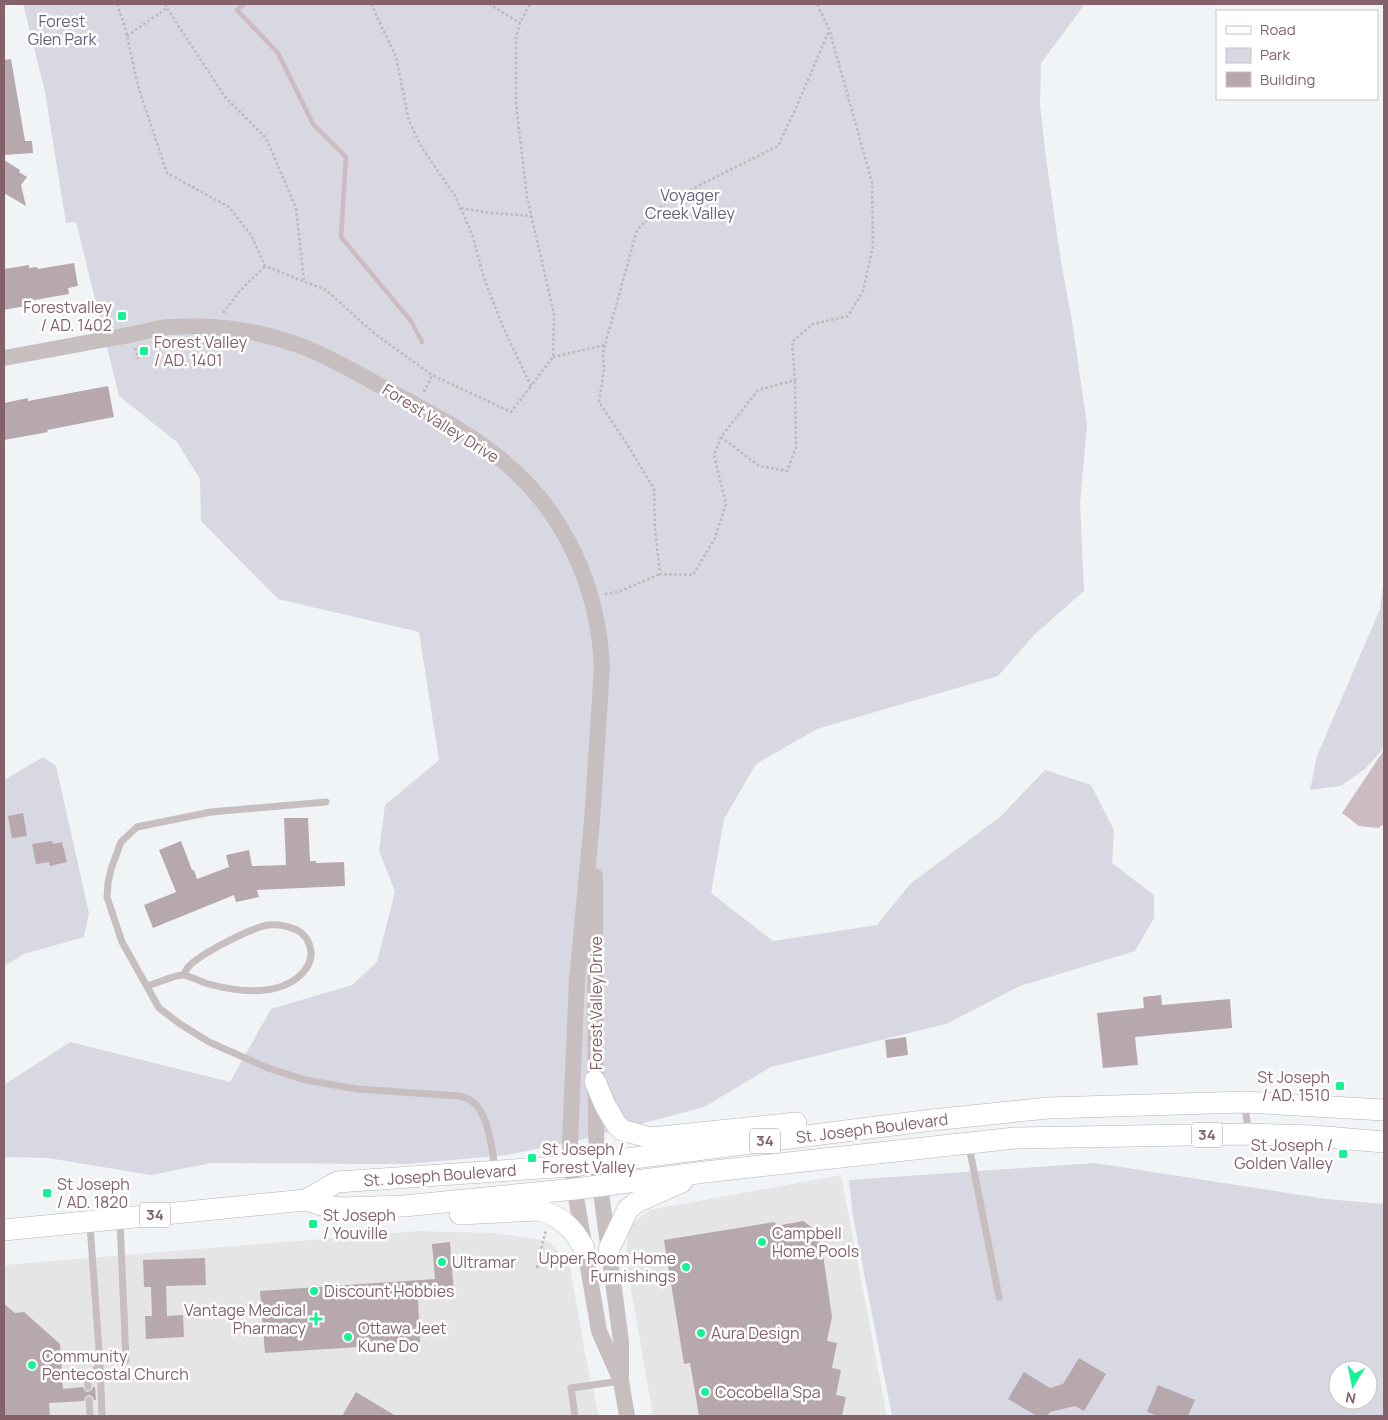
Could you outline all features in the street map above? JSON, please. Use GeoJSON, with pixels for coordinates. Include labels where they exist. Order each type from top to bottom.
{"type":"FeatureCollection","features":[{"type":"Feature","properties":{"kind":"main road"},"geometry":{"type":"LineString","coordinates":[[595,1081],[605,1106],[622,1130],[652,1138],[1012,1100],[1047,1106],[1048,1108]]}},
{"type":"Feature","properties":{"kind":"main road","name":"St. Joseph Boulevard"},"geometry":{"type":"LineString","coordinates":[[306,1200],[337,1182],[571,1166],[1048,1108],[1245,1102],[1384,1110]]}},
{"type":"Feature","properties":{"kind":"main road","name":"St. Joseph Boulevard"},"geometry":{"type":"LineString","coordinates":[[4,1230],[306,1200],[325,1206],[342,1208],[404,1206],[575,1189],[705,1172],[1016,1138],[1248,1134],[1314,1136],[1384,1142]]}},
{"type":"Feature","properties":{"kind":"main road"},"geometry":{"type":"LineString","coordinates":[[609,1249],[628,1209],[637,1202],[705,1172]]}},
{"type":"Feature","properties":{"kind":"main road"},"geometry":{"type":"LineString","coordinates":[[404,1206],[434,1215],[538,1210],[557,1217],[574,1232],[584,1248]]}},
{"type":"Feature","properties":{"kind":"street","name":"Forest Valley Drive"},"geometry":{"type":"LineString","coordinates":[[4,358],[161,328],[212,327],[264,335],[335,361],[412,403],[480,444],[523,479],[541,499],[564,532],[580,564],[596,614],[602,668],[592,821],[577,979],[570,1141],[571,1166],[599,1331],[622,1381]]}},
{"type":"Feature","properties":{"kind":"street","name":"Forest Valley Drive"},"geometry":{"type":"LineString","coordinates":[[592,821],[596,891],[596,1135],[600,1185],[621,1341],[622,1381]]}},
{"type":"Feature","properties":{"kind":"street"},"geometry":{"type":"LineString","coordinates":[[622,1381],[628,1416]]}},
{"type":"Feature","properties":{"kind":"lane"},"geometry":{"type":"LineString","coordinates":[[326,802],[211,812],[137,827],[121,842],[108,883],[107,897],[122,942],[159,1008],[209,1042],[268,1068],[305,1080],[357,1089],[460,1096],[471,1100],[478,1107],[486,1126],[496,1171]]}},
{"type":"Feature","properties":{"kind":"lane"},"geometry":{"type":"LineString","coordinates":[[147,986],[183,975],[207,984],[229,988],[267,990],[280,987],[303,974],[310,962],[311,952],[308,940],[302,932],[279,924],[267,925],[216,948],[190,965],[183,975]]}},
{"type":"Feature","properties":{"kind":"lane"},"geometry":{"type":"LineString","coordinates":[[1245,1102],[1248,1134]]}},
{"type":"Feature","properties":{"kind":"lane"},"geometry":{"type":"LineString","coordinates":[[968,1143],[999,1298]]}},
{"type":"Feature","properties":{"kind":"lane"},"geometry":{"type":"LineString","coordinates":[[119,1218],[126,1360]]}},
{"type":"Feature","properties":{"kind":"lane"},"geometry":{"type":"LineString","coordinates":[[90,1222],[102,1416]]}},
{"type":"Feature","properties":{"kind":"lane"},"geometry":{"type":"LineString","coordinates":[[88,1387],[88,1379],[100,1364]]}},
{"type":"Feature","properties":{"kind":"lane"},"geometry":{"type":"LineString","coordinates":[[575,1416],[571,1388],[622,1381]]}},
{"type":"Feature","properties":{"kind":"lane"},"geometry":{"type":"LineString","coordinates":[[89,1400],[90,1416]]}},
{"type":"Feature","properties":{"kind":"path"},"geometry":{"type":"LineString","coordinates":[[117,4],[127,36],[138,86],[167,173],[229,207],[251,236],[265,266],[326,290],[375,334],[432,375],[511,412],[553,357],[554,314],[527,197],[516,104],[516,38],[520,23],[530,4]]}},
{"type":"Feature","properties":{"kind":"path"},"geometry":{"type":"LineString","coordinates":[[165,4],[224,97],[266,138],[296,208],[304,281]]}},
{"type":"Feature","properties":{"kind":"path"},"geometry":{"type":"LineString","coordinates":[[371,4],[396,58],[409,121],[422,148],[455,196],[472,234],[484,278],[503,327],[531,386]]}},
{"type":"Feature","properties":{"kind":"path"},"geometry":{"type":"LineString","coordinates":[[489,4],[520,23]]}},
{"type":"Feature","properties":{"kind":"path"},"geometry":{"type":"LineString","coordinates":[[721,437],[759,466],[787,471],[796,447],[795,380],[792,342],[813,324],[848,316],[863,290],[873,246],[872,182],[829,29],[817,4]]}},
{"type":"Feature","properties":{"kind":"path"},"geometry":{"type":"LineString","coordinates":[[127,36],[166,8]]}},
{"type":"Feature","properties":{"kind":"path"},"geometry":{"type":"LineString","coordinates":[[660,574],[655,529],[654,489],[599,402],[604,370],[603,355],[605,345],[637,230],[666,202],[778,146],[829,29]]}},
{"type":"Feature","properties":{"kind":"path"},"geometry":{"type":"LineString","coordinates":[[460,208],[491,213],[532,216]]}},
{"type":"Feature","properties":{"kind":"path"},"geometry":{"type":"LineString","coordinates":[[212,327],[239,292],[265,266]]}},
{"type":"Feature","properties":{"kind":"path"},"geometry":{"type":"LineString","coordinates":[[553,357],[605,345]]}},
{"type":"Feature","properties":{"kind":"path"},"geometry":{"type":"LineString","coordinates":[[591,597],[618,592],[660,574],[693,575],[716,538],[726,504],[714,455],[721,437],[758,390],[795,380]]}},
{"type":"Feature","properties":{"kind":"path"},"geometry":{"type":"LineString","coordinates":[[537,1268],[545,1233],[548,1228]]}},
{"type":"Feature","properties":{"kind":"shaded area"},"geometry":{"type":"Polygon","coordinates":[[[1384,750],[1384,824],[1378,828],[1359,826],[1342,813],[1384,750]]]}},
{"type":"Feature","properties":{"kind":"shaded area"},"geometry":{"type":"Polygon","coordinates":[[[841,1175],[887,1416],[653,1416],[626,1260],[628,1227],[649,1210],[841,1175]]]}},
{"type":"Feature","properties":{"kind":"shaded area"},"geometry":{"type":"Polygon","coordinates":[[[419,1231],[492,1233],[549,1241],[570,1267],[586,1358],[599,1416],[4,1416],[4,1265],[419,1231]]]}},
{"type":"Feature","properties":{"kind":"green space"},"geometry":{"type":"Polygon","coordinates":[[[23,4],[1085,4],[1041,63],[1040,104],[1061,262],[1072,321],[1087,425],[1080,503],[1084,591],[1035,634],[998,676],[817,729],[756,764],[724,819],[711,893],[773,941],[877,925],[910,884],[1000,817],[1045,770],[1091,785],[1114,830],[1112,863],[1154,895],[1154,918],[1135,951],[1020,986],[946,1024],[771,1067],[704,1107],[580,1140],[507,1155],[408,1164],[211,1163],[151,1175],[48,1158],[4,1157],[4,1085],[70,1042],[230,1082],[271,1009],[352,985],[377,962],[395,892],[379,851],[385,805],[439,760],[419,632],[278,599],[201,521],[200,479],[177,442],[119,396],[76,222],[66,223],[45,92],[23,4]]]}},
{"type":"Feature","properties":{"kind":"green space"},"geometry":{"type":"Polygon","coordinates":[[[1384,578],[1384,748],[1365,769],[1341,786],[1310,790],[1317,756],[1380,609],[1384,578]]]}},
{"type":"Feature","properties":{"kind":"green space"},"geometry":{"type":"Polygon","coordinates":[[[43,757],[56,766],[89,913],[84,937],[24,954],[4,966],[4,781],[43,757]]]}},
{"type":"Feature","properties":{"kind":"green space"},"geometry":{"type":"Polygon","coordinates":[[[1095,1163],[1326,1199],[1384,1204],[1384,1416],[892,1416],[853,1217],[849,1180],[1095,1163]]]}},
{"type":"Feature","properties":{"kind":"building"},"geometry":{"type":"Polygon","coordinates":[[[11,59],[25,141],[32,141],[33,153],[4,155],[4,60],[11,59]]]}},
{"type":"Feature","properties":{"kind":"building"},"geometry":{"type":"Polygon","coordinates":[[[4,160],[27,177],[21,185],[26,206],[4,193],[4,160]]]}},
{"type":"Feature","properties":{"kind":"building"},"geometry":{"type":"Polygon","coordinates":[[[74,263],[78,286],[68,288],[69,294],[29,301],[30,305],[4,310],[4,269],[29,265],[29,268],[37,267],[38,269],[74,263]]]}},
{"type":"Feature","properties":{"kind":"building"},"geometry":{"type":"Polygon","coordinates":[[[108,386],[114,417],[4,440],[4,403],[28,398],[28,401],[108,386]]]}},
{"type":"Feature","properties":{"kind":"building"},"geometry":{"type":"Polygon","coordinates":[[[23,813],[27,836],[12,838],[8,816],[23,813]]]}},
{"type":"Feature","properties":{"kind":"building"},"geometry":{"type":"Polygon","coordinates":[[[284,818],[308,818],[310,861],[316,861],[316,863],[344,862],[345,886],[257,890],[259,897],[236,902],[234,895],[153,928],[144,905],[176,892],[159,850],[181,841],[197,879],[229,867],[226,855],[249,850],[252,866],[286,865],[284,818]]]}},
{"type":"Feature","properties":{"kind":"building"},"geometry":{"type":"Polygon","coordinates":[[[52,841],[53,844],[62,842],[67,862],[50,866],[49,862],[36,864],[32,844],[52,841]]]}},
{"type":"Feature","properties":{"kind":"building"},"geometry":{"type":"Polygon","coordinates":[[[1161,995],[1162,1005],[1230,999],[1232,1028],[1135,1037],[1138,1065],[1103,1068],[1097,1013],[1144,1008],[1143,997],[1161,995]]]}},
{"type":"Feature","properties":{"kind":"building"},"geometry":{"type":"Polygon","coordinates":[[[906,1037],[908,1055],[887,1058],[885,1040],[906,1037]]]}},
{"type":"Feature","properties":{"kind":"building"},"geometry":{"type":"Polygon","coordinates":[[[803,1221],[820,1233],[832,1317],[827,1341],[837,1343],[832,1368],[841,1370],[836,1395],[846,1397],[842,1416],[699,1416],[690,1363],[684,1364],[664,1240],[775,1222],[776,1226],[803,1221]]]}},
{"type":"Feature","properties":{"kind":"building"},"geometry":{"type":"Polygon","coordinates":[[[450,1242],[454,1294],[418,1297],[420,1343],[265,1353],[260,1291],[435,1279],[432,1244],[450,1242]]]}},
{"type":"Feature","properties":{"kind":"building"},"geometry":{"type":"Polygon","coordinates":[[[205,1258],[206,1285],[166,1286],[167,1316],[183,1315],[184,1337],[146,1339],[145,1316],[152,1316],[151,1287],[144,1287],[143,1260],[205,1258]]]}},
{"type":"Feature","properties":{"kind":"building","name":"Community Pentecostal Church"},"geometry":{"type":"Polygon","coordinates":[[[4,1304],[15,1313],[24,1312],[60,1344],[63,1389],[83,1387],[88,1392],[95,1387],[96,1400],[88,1395],[84,1401],[49,1403],[50,1416],[4,1416],[4,1304]]]}},
{"type":"Feature","properties":{"kind":"building"},"geometry":{"type":"Polygon","coordinates":[[[1079,1358],[1106,1374],[1084,1411],[1075,1406],[1050,1412],[1047,1416],[1037,1416],[1008,1399],[1024,1372],[1050,1388],[1063,1384],[1079,1358]]]}},
{"type":"Feature","properties":{"kind":"building"},"geometry":{"type":"Polygon","coordinates":[[[1158,1385],[1195,1400],[1188,1416],[1158,1416],[1147,1412],[1158,1385]]]}},
{"type":"Feature","properties":{"kind":"building"},"geometry":{"type":"Polygon","coordinates":[[[356,1392],[396,1416],[342,1416],[356,1392]]]}},
{"type":"Feature","properties":{"kind":"waterway"},"geometry":{"type":"LineString","coordinates":[[244,4],[237,10],[278,53],[313,124],[346,157],[341,237],[411,321],[422,342]]}},
{"type":"Feature","properties":{"kind":"place","name":"Forestvalley / AD. 1402"},"geometry":{"type":"Point","coordinates":[122,316]}},
{"type":"Feature","properties":{"kind":"place","name":"Forest Valley / AD. 1401"},"geometry":{"type":"Point","coordinates":[144,351]}},
{"type":"Feature","properties":{"kind":"place","name":"St Joseph / AD. 1510"},"geometry":{"type":"Point","coordinates":[1340,1086]}},
{"type":"Feature","properties":{"kind":"place","name":"St Joseph / Golden Valley"},"geometry":{"type":"Point","coordinates":[1343,1154]}},
{"type":"Feature","properties":{"kind":"place","name":"St Joseph / Forest Valley"},"geometry":{"type":"Point","coordinates":[532,1158]}},
{"type":"Feature","properties":{"kind":"place","name":"St Joseph / AD. 1820"},"geometry":{"type":"Point","coordinates":[47,1193]}},
{"type":"Feature","properties":{"kind":"place","name":"St Joseph / Youville"},"geometry":{"type":"Point","coordinates":[313,1224]}},
{"type":"Feature","properties":{"kind":"place","name":"Campbell Home Pools"},"geometry":{"type":"Point","coordinates":[762,1242]}},
{"type":"Feature","properties":{"kind":"place","name":"Ultramar"},"geometry":{"type":"Point","coordinates":[442,1262]}},
{"type":"Feature","properties":{"kind":"place","name":"Upper Room Home Furnishings"},"geometry":{"type":"Point","coordinates":[686,1267]}},
{"type":"Feature","properties":{"kind":"place","name":"Discount Hobbies"},"geometry":{"type":"Point","coordinates":[314,1291]}},
{"type":"Feature","properties":{"kind":"place","name":"Vantage Medical Pharmacy"},"geometry":{"type":"Point","coordinates":[316,1319]}},
{"type":"Feature","properties":{"kind":"place","name":"Aura Design"},"geometry":{"type":"Point","coordinates":[701,1333]}},
{"type":"Feature","properties":{"kind":"place","name":"Ottawa Jeet Kune Do"},"geometry":{"type":"Point","coordinates":[348,1337]}},
{"type":"Feature","properties":{"kind":"place","name":"Community Pentecostal Church"},"geometry":{"type":"Point","coordinates":[32,1365]}},
{"type":"Feature","properties":{"kind":"place","name":"Cocobella Spa"},"geometry":{"type":"Point","coordinates":[705,1392]}},
{"type":"Feature","properties":{"kind":"park label","name":"Forest Glen Park"},"geometry":{"type":"Point","coordinates":[62,30]}},
{"type":"Feature","properties":{"kind":"park label","name":"Voyager Creek Valley"},"geometry":{"type":"Point","coordinates":[690,204]}}]}
